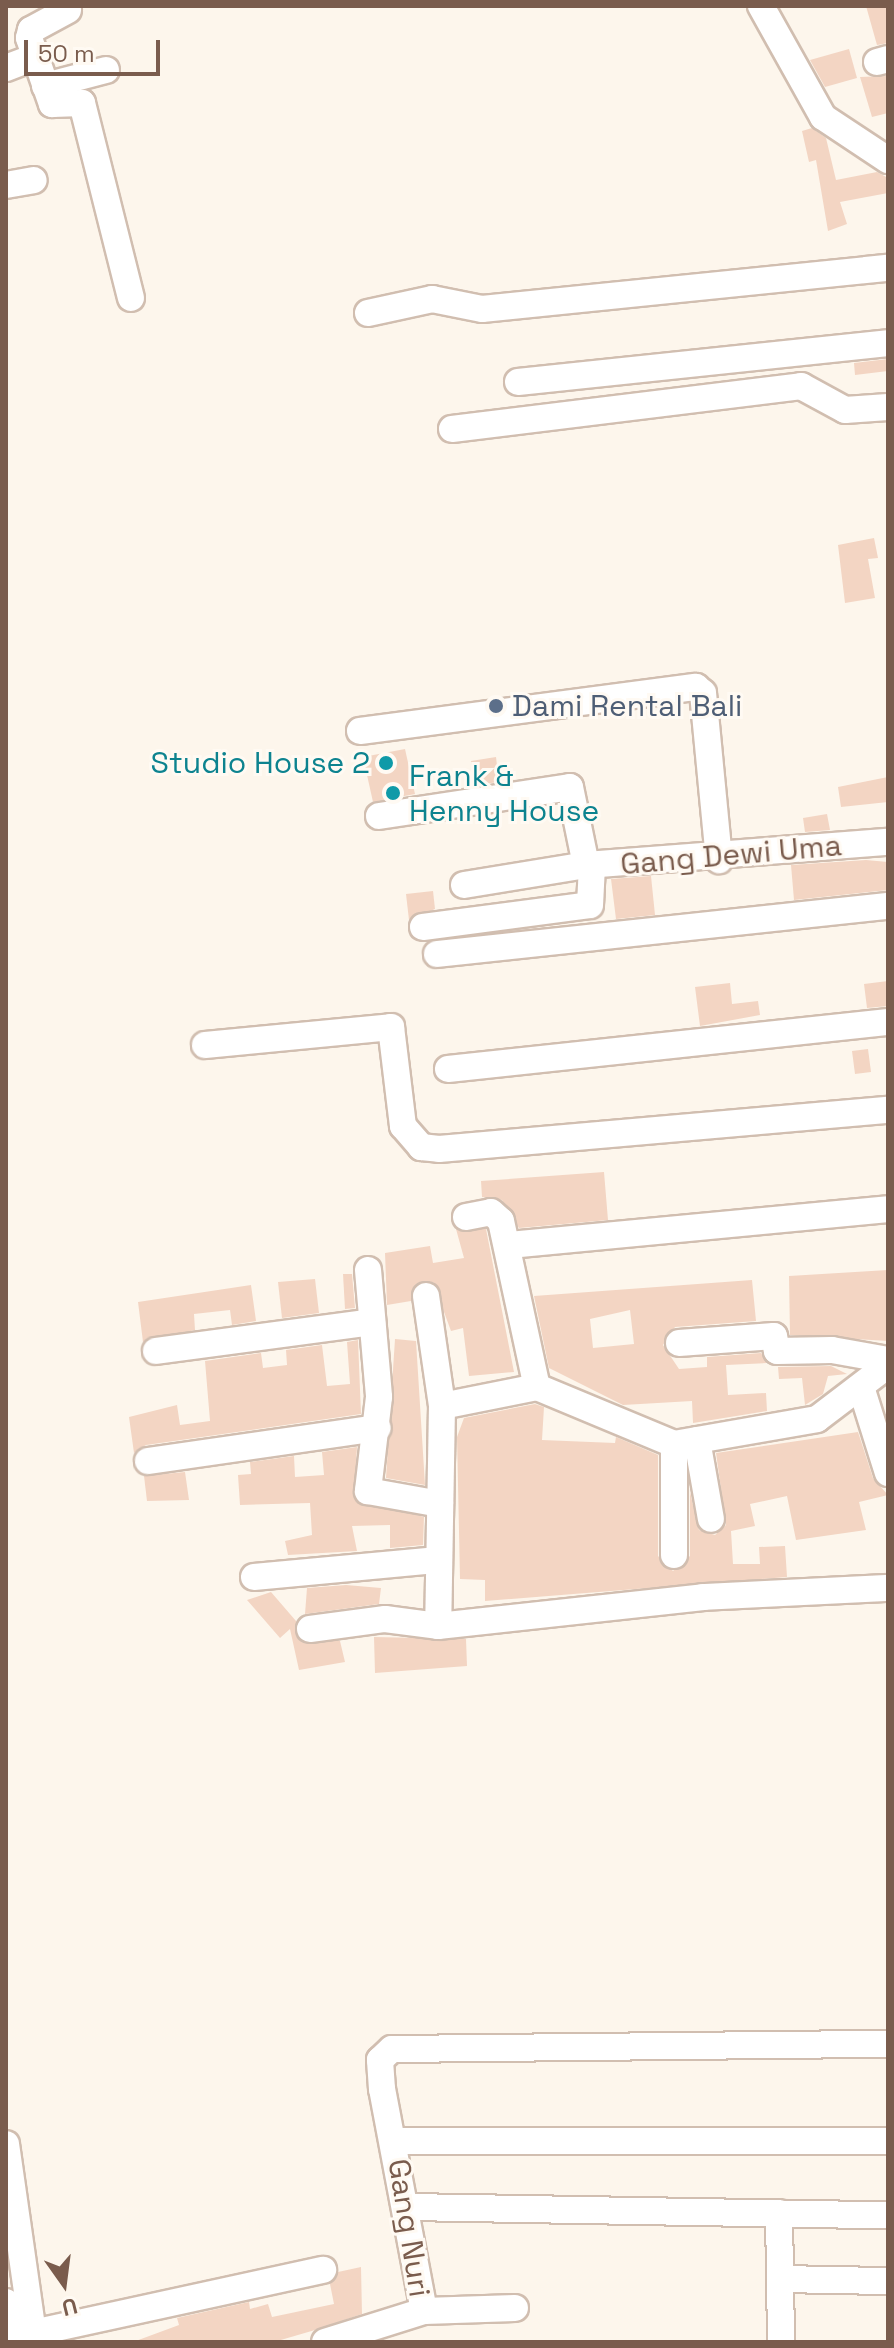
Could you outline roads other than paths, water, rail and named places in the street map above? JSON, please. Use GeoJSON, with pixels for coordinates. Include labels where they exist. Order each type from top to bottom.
{"type":"FeatureCollection","features":[{"type":"Feature","properties":{"kind":"street"},"geometry":{"type":"LineString","coordinates":[[761,6],[823,117],[888,160]]}},
{"type":"Feature","properties":{"kind":"street"},"geometry":{"type":"LineString","coordinates":[[68,10],[31,30],[35,57],[45,86],[60,108],[82,103],[131,298]]}},
{"type":"Feature","properties":{"kind":"street"},"geometry":{"type":"LineString","coordinates":[[6,68],[35,57]]}},
{"type":"Feature","properties":{"kind":"street"},"geometry":{"type":"LineString","coordinates":[[45,86],[106,70]]}},
{"type":"Feature","properties":{"kind":"street"},"geometry":{"type":"LineString","coordinates":[[6,185],[34,180]]}},
{"type":"Feature","properties":{"kind":"street"},"geometry":{"type":"LineString","coordinates":[[368,313],[432,299],[482,309],[888,268]]}},
{"type":"Feature","properties":{"kind":"street"},"geometry":{"type":"LineString","coordinates":[[518,382],[888,343]]}},
{"type":"Feature","properties":{"kind":"street"},"geometry":{"type":"LineString","coordinates":[[452,429],[801,386],[845,410],[888,407]]}},
{"type":"Feature","properties":{"kind":"street"},"geometry":{"type":"LineString","coordinates":[[360,731],[696,687],[703,693],[719,860]]}},
{"type":"Feature","properties":{"kind":"street"},"geometry":{"type":"LineString","coordinates":[[379,816],[570,787],[589,865],[464,885]]}},
{"type":"Feature","properties":{"kind":"street","name":"Gang Dewi Uma"},"geometry":{"type":"LineString","coordinates":[[423,927],[590,905],[589,865],[719,860],[888,842]]}},
{"type":"Feature","properties":{"kind":"street"},"geometry":{"type":"LineString","coordinates":[[437,954],[888,906]]}},
{"type":"Feature","properties":{"kind":"street"},"geometry":{"type":"LineString","coordinates":[[448,1069],[888,1022]]}},
{"type":"Feature","properties":{"kind":"street"},"geometry":{"type":"LineString","coordinates":[[205,1045],[391,1027],[403,1126],[421,1147],[439,1149],[888,1110]]}},
{"type":"Feature","properties":{"kind":"street"},"geometry":{"type":"LineString","coordinates":[[509,1245],[888,1209]]}},
{"type":"Feature","properties":{"kind":"street"},"geometry":{"type":"LineString","coordinates":[[466,1217],[495,1214],[509,1245],[537,1387]]}},
{"type":"Feature","properties":{"kind":"street"},"geometry":{"type":"LineString","coordinates":[[368,1270],[378,1428],[368,1491],[440,1504]]}},
{"type":"Feature","properties":{"kind":"street"},"geometry":{"type":"LineString","coordinates":[[426,1296],[442,1406],[438,1626]]}},
{"type":"Feature","properties":{"kind":"street"},"geometry":{"type":"LineString","coordinates":[[156,1351],[372,1322]]}},
{"type":"Feature","properties":{"kind":"street"},"geometry":{"type":"LineString","coordinates":[[679,1343],[774,1336],[777,1351],[832,1350],[888,1363]]}},
{"type":"Feature","properties":{"kind":"street"},"geometry":{"type":"LineString","coordinates":[[442,1406],[537,1387],[686,1442],[817,1419],[888,1363]]}},
{"type":"Feature","properties":{"kind":"street"},"geometry":{"type":"LineString","coordinates":[[861,1387],[888,1473]]}},
{"type":"Feature","properties":{"kind":"street"},"geometry":{"type":"LineString","coordinates":[[148,1461],[378,1428]]}},
{"type":"Feature","properties":{"kind":"street"},"geometry":{"type":"LineString","coordinates":[[686,1442],[711,1519]]}},
{"type":"Feature","properties":{"kind":"street"},"geometry":{"type":"LineString","coordinates":[[674,1555],[686,1442]]}},
{"type":"Feature","properties":{"kind":"street"},"geometry":{"type":"LineString","coordinates":[[254,1577],[438,1560]]}},
{"type":"Feature","properties":{"kind":"street"},"geometry":{"type":"LineString","coordinates":[[310,1629],[385,1619],[438,1626],[672,1606],[703,1597],[888,1588]]}},
{"type":"Feature","properties":{"kind":"street","name":"Gang Nuri"},"geometry":{"type":"LineString","coordinates":[[325,2342],[424,2311],[380,2060],[392,2049],[888,2044]]}},
{"type":"Feature","properties":{"kind":"street"},"geometry":{"type":"LineString","coordinates":[[395,2141],[888,2141]]}},
{"type":"Feature","properties":{"kind":"street"},"geometry":{"type":"LineString","coordinates":[[7,2155],[20,2338]]}},
{"type":"Feature","properties":{"kind":"street"},"geometry":{"type":"LineString","coordinates":[[408,2207],[888,2215]]}},
{"type":"Feature","properties":{"kind":"street"},"geometry":{"type":"LineString","coordinates":[[779,2213],[781,2342]]}},
{"type":"Feature","properties":{"kind":"street"},"geometry":{"type":"LineString","coordinates":[[20,2338],[323,2270]]}},
{"type":"Feature","properties":{"kind":"street"},"geometry":{"type":"LineString","coordinates":[[780,2279],[888,2281]]}},
{"type":"Feature","properties":{"kind":"street"},"geometry":{"type":"LineString","coordinates":[[6,2302],[20,2338]]}},
{"type":"Feature","properties":{"kind":"street"},"geometry":{"type":"LineString","coordinates":[[424,2311],[515,2308]]}},
{"type":"Feature","properties":{"kind":"place","name":"Dami Rental Bali"},"geometry":{"type":"Point","coordinates":[496,706]}},
{"type":"Feature","properties":{"kind":"place","name":"Studio House 2"},"geometry":{"type":"Point","coordinates":[386,763]}},
{"type":"Feature","properties":{"kind":"place","name":"Frank & Henny House"},"geometry":{"type":"Point","coordinates":[393,793]}}]}
